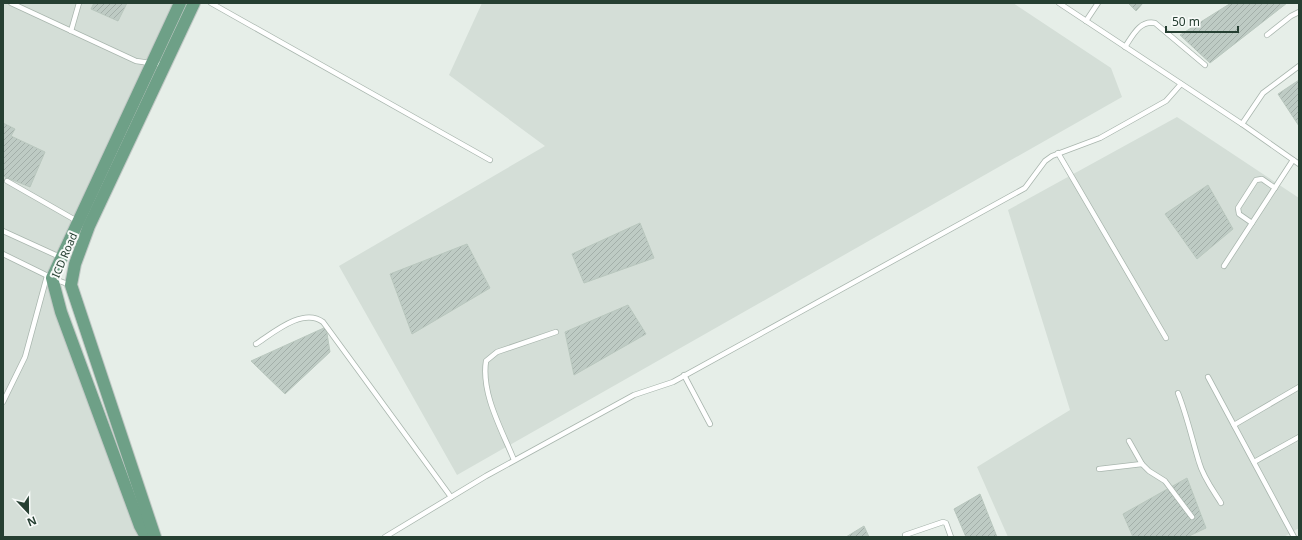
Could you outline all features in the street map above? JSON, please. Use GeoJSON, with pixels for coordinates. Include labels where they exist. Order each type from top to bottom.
{"type":"FeatureCollection","features":[{"type":"Feature","properties":{"kind":"main road","name":"ICD Road"},"geometry":{"type":"LineString","coordinates":[[155,537],[71,285],[75,264],[89,226],[159,64],[180,3]]}},
{"type":"Feature","properties":{"kind":"main road","name":"ICD Road"},"geometry":{"type":"LineString","coordinates":[[146,537],[140,526],[61,312],[50,277],[62,257],[159,64],[194,3]]}},
{"type":"Feature","properties":{"kind":"lane"},"geometry":{"type":"LineString","coordinates":[[11,3],[136,61],[159,64]]}},
{"type":"Feature","properties":{"kind":"lane"},"geometry":{"type":"LineString","coordinates":[[71,31],[79,3]]}},
{"type":"Feature","properties":{"kind":"lane"},"geometry":{"type":"LineString","coordinates":[[211,3],[490,160]]}},
{"type":"Feature","properties":{"kind":"lane"},"geometry":{"type":"LineString","coordinates":[[1059,3],[1242,124],[1299,164]]}},
{"type":"Feature","properties":{"kind":"lane"},"geometry":{"type":"LineString","coordinates":[[1086,21],[1098,3]]}},
{"type":"Feature","properties":{"kind":"lane"},"geometry":{"type":"LineString","coordinates":[[1267,35],[1291,16],[1299,12]]}},
{"type":"Feature","properties":{"kind":"lane"},"geometry":{"type":"LineString","coordinates":[[1125,46],[1140,25],[1148,21],[1156,23],[1205,65]]}},
{"type":"Feature","properties":{"kind":"lane"},"geometry":{"type":"LineString","coordinates":[[1242,124],[1263,92],[1299,66]]}},
{"type":"Feature","properties":{"kind":"lane"},"geometry":{"type":"LineString","coordinates":[[385,537],[514,460],[634,395],[672,382],[1026,188],[1045,161],[1058,153],[1100,138],[1166,101],[1181,84]]}},
{"type":"Feature","properties":{"kind":"lane"},"geometry":{"type":"LineString","coordinates":[[1058,153],[1166,338]]}},
{"type":"Feature","properties":{"kind":"lane"},"geometry":{"type":"LineString","coordinates":[[1224,266],[1293,160]]}},
{"type":"Feature","properties":{"kind":"lane"},"geometry":{"type":"LineString","coordinates":[[1252,223],[1239,214],[1238,208],[1256,180],[1262,179],[1275,188]]}},
{"type":"Feature","properties":{"kind":"lane"},"geometry":{"type":"LineString","coordinates":[[7,182],[79,221]]}},
{"type":"Feature","properties":{"kind":"lane"},"geometry":{"type":"LineString","coordinates":[[3,231],[62,257]]}},
{"type":"Feature","properties":{"kind":"lane"},"geometry":{"type":"LineString","coordinates":[[3,254],[50,277],[71,285]]}},
{"type":"Feature","properties":{"kind":"lane"},"geometry":{"type":"LineString","coordinates":[[3,402],[25,357],[50,277]]}},
{"type":"Feature","properties":{"kind":"lane"},"geometry":{"type":"LineString","coordinates":[[256,344],[293,322],[305,317],[319,319],[323,322],[451,497]]}},
{"type":"Feature","properties":{"kind":"lane"},"geometry":{"type":"LineString","coordinates":[[514,460],[491,402],[484,374],[486,361],[497,352],[556,332]]}},
{"type":"Feature","properties":{"kind":"lane"},"geometry":{"type":"LineString","coordinates":[[684,375],[710,424]]}},
{"type":"Feature","properties":{"kind":"lane"},"geometry":{"type":"LineString","coordinates":[[1208,377],[1294,537]]}},
{"type":"Feature","properties":{"kind":"lane"},"geometry":{"type":"LineString","coordinates":[[1234,425],[1299,387]]}},
{"type":"Feature","properties":{"kind":"lane"},"geometry":{"type":"LineString","coordinates":[[1178,393],[1204,475],[1221,503]]}},
{"type":"Feature","properties":{"kind":"lane"},"geometry":{"type":"LineString","coordinates":[[1254,462],[1299,437]]}},
{"type":"Feature","properties":{"kind":"lane"},"geometry":{"type":"LineString","coordinates":[[1130,441],[1142,464],[1149,471],[1165,481],[1192,518]]}},
{"type":"Feature","properties":{"kind":"lane"},"geometry":{"type":"LineString","coordinates":[[1099,469],[1142,464]]}},
{"type":"Feature","properties":{"kind":"lane"},"geometry":{"type":"LineString","coordinates":[[905,535],[942,522],[946,523],[952,537]]}},
{"type":"Feature","properties":{"kind":"shaded area"},"geometry":{"type":"Polygon","coordinates":[[[3,3],[174,3],[53,264],[139,537],[3,537],[3,3]]]}},
{"type":"Feature","properties":{"kind":"shaded area"},"geometry":{"type":"Polygon","coordinates":[[[482,3],[1013,3],[1111,68],[1122,97],[457,475],[339,266],[545,146],[449,75],[482,3]]]}},
{"type":"Feature","properties":{"kind":"shaded area"},"geometry":{"type":"Polygon","coordinates":[[[1177,117],[1299,198],[1299,528],[1284,537],[1008,537],[977,467],[1070,410],[1008,210],[1177,117]]]}},
{"type":"Feature","properties":{"kind":"building"},"geometry":{"type":"Polygon","coordinates":[[[94,3],[127,3],[118,21],[91,9],[94,3]]]}},
{"type":"Feature","properties":{"kind":"building"},"geometry":{"type":"Polygon","coordinates":[[[1128,3],[1143,3],[1136,11],[1128,3]]]}},
{"type":"Feature","properties":{"kind":"building"},"geometry":{"type":"Polygon","coordinates":[[[1231,3],[1287,3],[1210,63],[1180,35],[1231,3]]]}},
{"type":"Feature","properties":{"kind":"building"},"geometry":{"type":"Polygon","coordinates":[[[1299,80],[1299,126],[1278,94],[1299,80]]]}},
{"type":"Feature","properties":{"kind":"building"},"geometry":{"type":"Polygon","coordinates":[[[3,123],[15,129],[11,136],[45,152],[30,187],[3,176],[3,123]]]}},
{"type":"Feature","properties":{"kind":"building"},"geometry":{"type":"Polygon","coordinates":[[[1208,185],[1233,229],[1197,259],[1165,214],[1208,185]]]}},
{"type":"Feature","properties":{"kind":"building"},"geometry":{"type":"Polygon","coordinates":[[[640,223],[654,258],[584,283],[572,254],[640,223]]]}},
{"type":"Feature","properties":{"kind":"building"},"geometry":{"type":"Polygon","coordinates":[[[467,244],[490,288],[412,334],[390,274],[467,244]]]}},
{"type":"Feature","properties":{"kind":"building"},"geometry":{"type":"Polygon","coordinates":[[[628,305],[646,334],[574,375],[565,332],[628,305]]]}},
{"type":"Feature","properties":{"kind":"building"},"geometry":{"type":"Polygon","coordinates":[[[326,327],[330,352],[285,394],[251,361],[326,327]]]}},
{"type":"Feature","properties":{"kind":"building"},"geometry":{"type":"Polygon","coordinates":[[[1187,478],[1206,528],[1187,537],[1133,537],[1123,514],[1187,478]]]}},
{"type":"Feature","properties":{"kind":"building"},"geometry":{"type":"Polygon","coordinates":[[[980,494],[997,537],[966,537],[954,509],[980,494]]]}},
{"type":"Feature","properties":{"kind":"building"},"geometry":{"type":"Polygon","coordinates":[[[864,526],[869,537],[846,537],[864,526]]]}}]}
